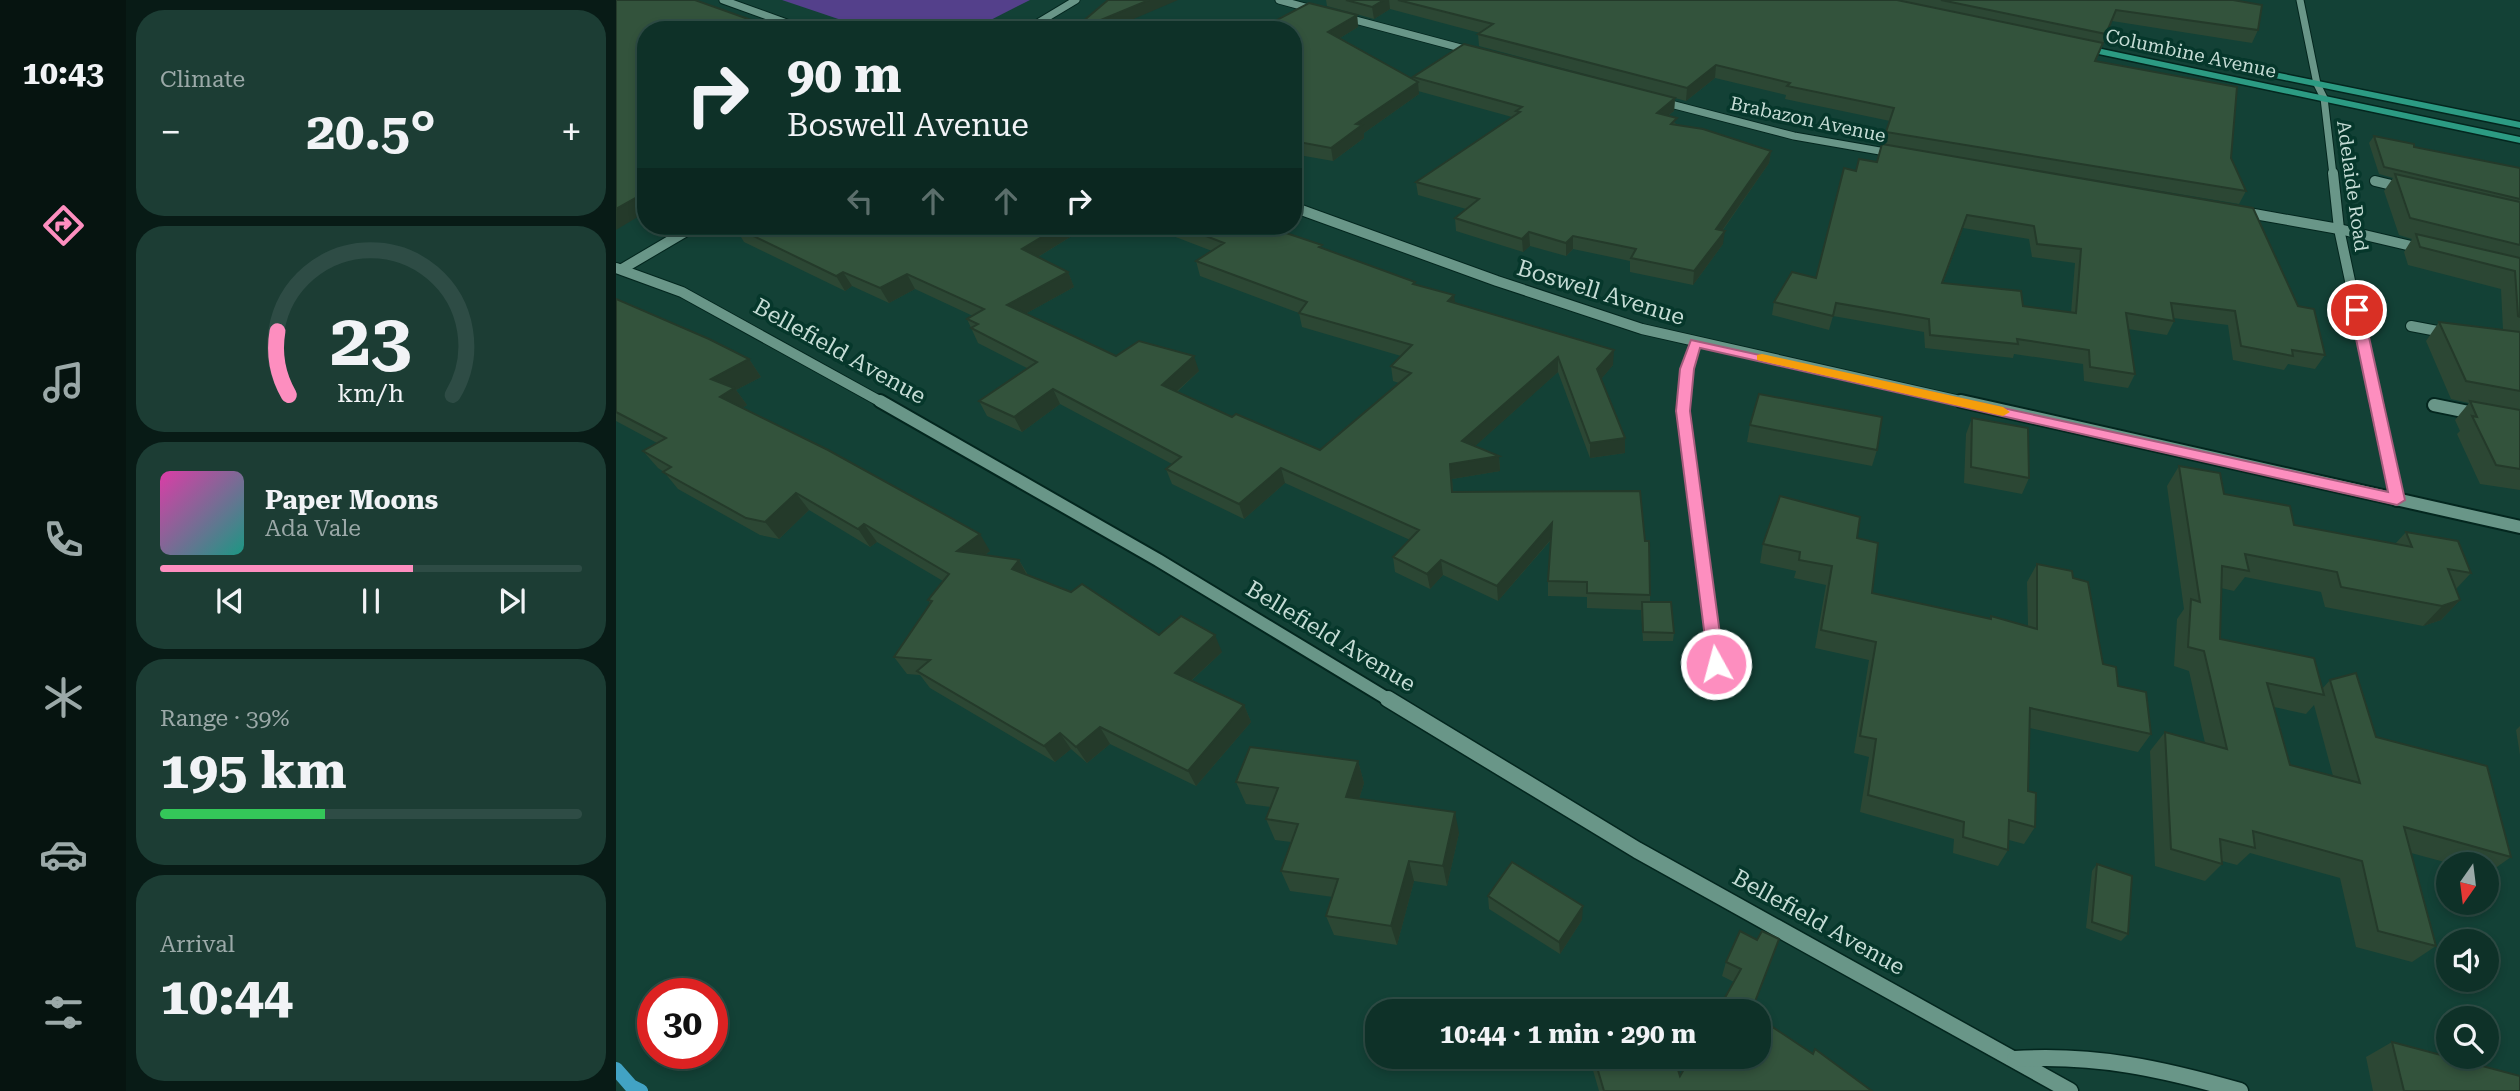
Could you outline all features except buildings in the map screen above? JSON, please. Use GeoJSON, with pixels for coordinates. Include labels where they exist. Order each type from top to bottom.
{"type":"FeatureCollection","features":[{"type":"Feature","properties":{"kind":"main road","name":"Columbine Avenue"},"geometry":{"type":"LineString","coordinates":[[2072,34],[2139,48]]}},
{"type":"Feature","properties":{"kind":"main road","name":"Columbine Avenue"},"geometry":{"type":"LineString","coordinates":[[2066,44],[2520,140]]}},
{"type":"Feature","properties":{"kind":"main road","name":"Columbine Avenue"},"geometry":{"type":"LineString","coordinates":[[2258,72],[2520,125]]}},
{"type":"Feature","properties":{"kind":"street"},"geometry":{"type":"LineString","coordinates":[[723,0],[781,21]]}},
{"type":"Feature","properties":{"kind":"street"},"geometry":{"type":"LineString","coordinates":[[1041,21],[1076,0]]}},
{"type":"Feature","properties":{"kind":"street"},"geometry":{"type":"LineString","coordinates":[[1279,0],[1320,11]]}},
{"type":"Feature","properties":{"kind":"street","name":"Adelaide Road"},"geometry":{"type":"LineString","coordinates":[[2300,0],[2317,84],[2324,98],[2339,229],[2397,500]]}},
{"type":"Feature","properties":{"kind":"street"},"geometry":{"type":"LineString","coordinates":[[1333,14],[1480,54]]}},
{"type":"Feature","properties":{"kind":"street","name":"Brabazon Avenue"},"geometry":{"type":"LineString","coordinates":[[1655,100],[1794,136],[1906,155]]}},
{"type":"Feature","properties":{"kind":"street"},"geometry":{"type":"LineString","coordinates":[[2375,181],[2414,190]]}},
{"type":"Feature","properties":{"kind":"street","name":"Boswell Avenue"},"geometry":{"type":"LineString","coordinates":[[1302,210],[1497,281],[1642,329],[1695,343],[2520,527]]}},
{"type":"Feature","properties":{"kind":"street"},"geometry":{"type":"LineString","coordinates":[[2231,210],[2339,229],[2432,251]]}},
{"type":"Feature","properties":{"kind":"street"},"geometry":{"type":"LineString","coordinates":[[619,269],[679,235]]}},
{"type":"Feature","properties":{"kind":"street","name":"Bellefield Avenue"},"geometry":{"type":"LineString","coordinates":[[619,269],[682,292],[814,364],[1158,560],[1637,850],[2070,1091]]}},
{"type":"Feature","properties":{"kind":"street"},"geometry":{"type":"LineString","coordinates":[[2411,326],[2465,336]]}},
{"type":"Feature","properties":{"kind":"street"},"geometry":{"type":"LineString","coordinates":[[1695,343],[1687,369],[1683,411],[1716,664]]}},
{"type":"Feature","properties":{"kind":"street"},"geometry":{"type":"LineString","coordinates":[[2434,405],[2496,417]]}},
{"type":"Feature","properties":{"kind":"street"},"geometry":{"type":"LineString","coordinates":[[2015,1059],[2059,1055],[2112,1058],[2240,1091]]}},
{"type":"Feature","properties":{"kind":"shaded area"},"geometry":{"type":"Polygon","coordinates":[[[782,0],[1030,0],[989,21],[844,21],[782,0]]]}},
{"type":"Feature","properties":{"kind":"waterway"},"geometry":{"type":"LineString","coordinates":[[616,1069],[631,1086],[641,1091]]}},
{"type":"Feature","properties":{"kind":"slow traffic"},"geometry":{"type":"LineString","coordinates":[[1762,358],[2003,412]]}},
{"type":"Feature","properties":{"kind":"route"},"geometry":{"type":"LineString","coordinates":[[1716,664],[1683,411],[1687,369],[1695,343],[2397,500],[2357,310]]}}]}
